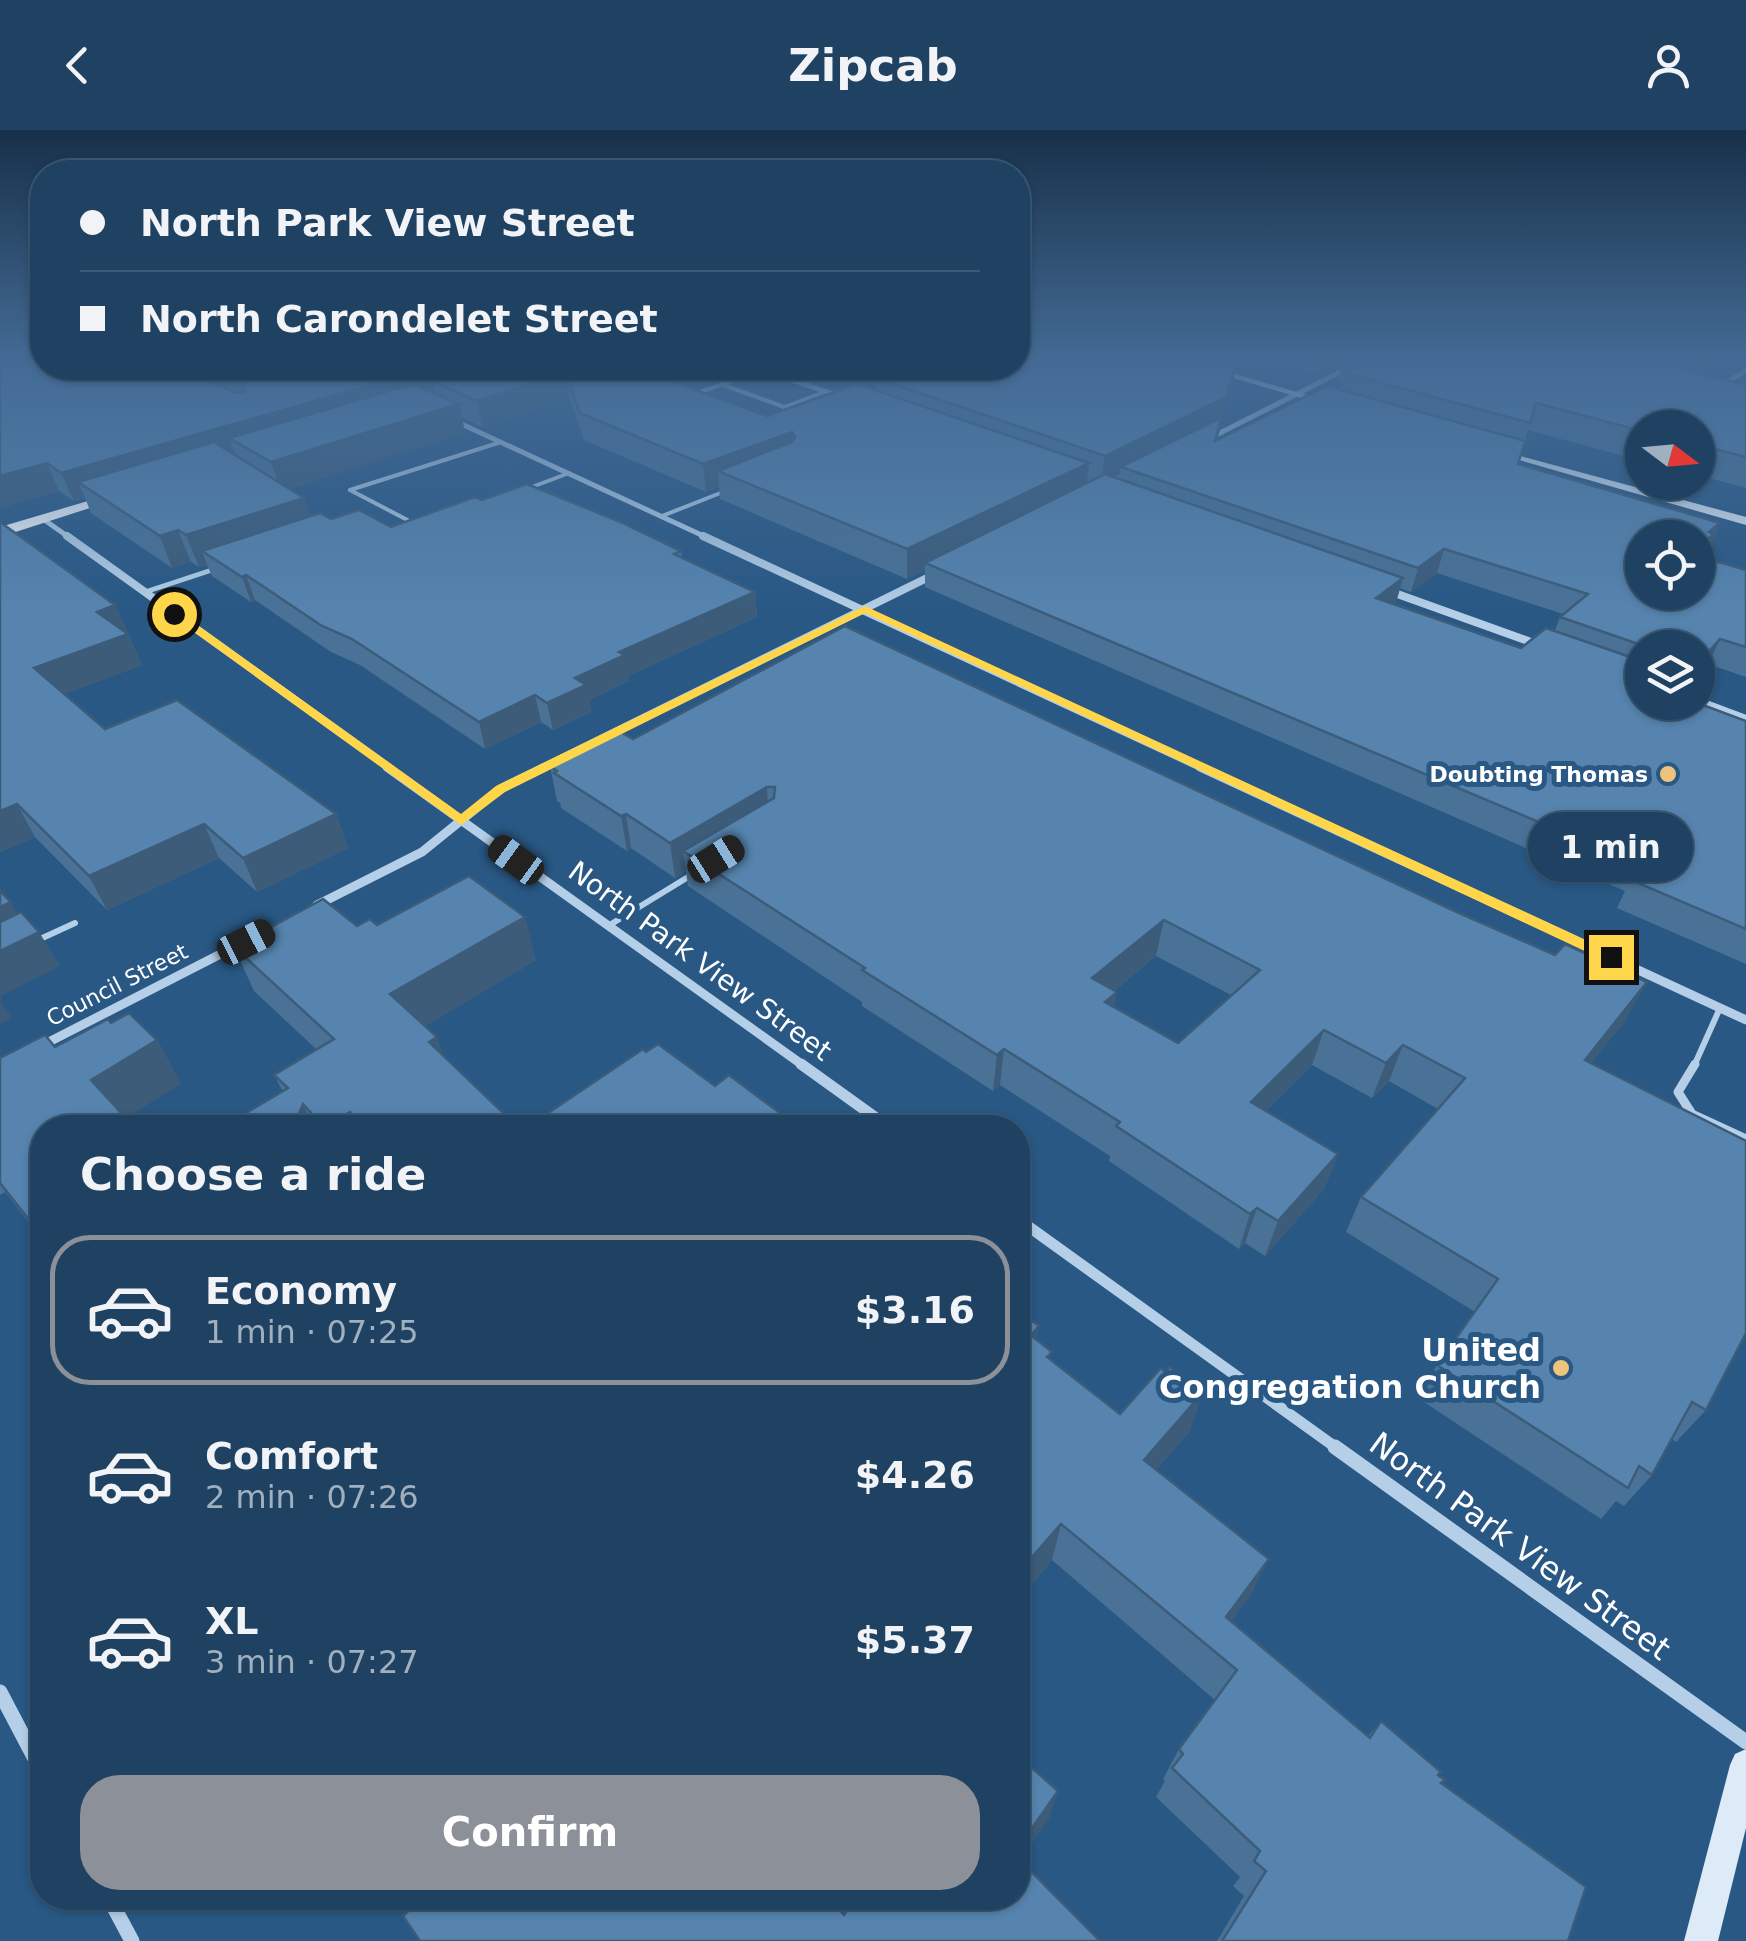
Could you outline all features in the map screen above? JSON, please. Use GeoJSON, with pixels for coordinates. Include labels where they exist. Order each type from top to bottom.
{"type":"FeatureCollection","features":[{"type":"Feature","properties":{"kind":"main road"},"geometry":{"type":"LineString","coordinates":[[0,532],[132,492]]}},
{"type":"Feature","properties":{"kind":"street"},"geometry":{"type":"LineString","coordinates":[[502,443],[1746,1020]]}},
{"type":"Feature","properties":{"kind":"street"},"geometry":{"type":"LineString","coordinates":[[1490,448],[1746,521]]}},
{"type":"Feature","properties":{"kind":"street","name":"North Park View Street"},"geometry":{"type":"LineString","coordinates":[[43,519],[872,1115]]}},
{"type":"Feature","properties":{"kind":"street"},"geometry":{"type":"LineString","coordinates":[[299,914],[422,852],[500,789],[941,571]]}},
{"type":"Feature","properties":{"kind":"street"},"geometry":{"type":"LineString","coordinates":[[1384,590],[1550,649]]}},
{"type":"Feature","properties":{"kind":"street"},"geometry":{"type":"LineString","coordinates":[[1715,707],[1746,719]]}},
{"type":"Feature","properties":{"kind":"street","name":"Council Street"},"geometry":{"type":"LineString","coordinates":[[35,1049],[264,932]]}},
{"type":"Feature","properties":{"kind":"street","name":"North Park View Street"},"geometry":{"type":"LineString","coordinates":[[1030,1228],[1746,1742]]}},
{"type":"Feature","properties":{"kind":"street"},"geometry":{"type":"LineString","coordinates":[[0,1692],[30,1749]]}},
{"type":"Feature","properties":{"kind":"street"},"geometry":{"type":"LineString","coordinates":[[1701,1941],[1746,1765]]}},
{"type":"Feature","properties":{"kind":"street"},"geometry":{"type":"LineString","coordinates":[[115,1910],[132,1941]]}},
{"type":"Feature","properties":{"kind":"lane"},"geometry":{"type":"LineString","coordinates":[[421,527],[350,490],[499,443]]}},
{"type":"Feature","properties":{"kind":"lane"},"geometry":{"type":"LineString","coordinates":[[522,490],[569,474]]}},
{"type":"Feature","properties":{"kind":"lane"},"geometry":{"type":"LineString","coordinates":[[662,516],[742,484]]}},
{"type":"Feature","properties":{"kind":"lane"},"geometry":{"type":"LineString","coordinates":[[145,592],[232,563]]}},
{"type":"Feature","properties":{"kind":"lane"},"geometry":{"type":"LineString","coordinates":[[608,926],[709,864]]}},
{"type":"Feature","properties":{"kind":"lane"},"geometry":{"type":"LineString","coordinates":[[30,944],[75,923]]}},
{"type":"Feature","properties":{"kind":"lane"},"geometry":{"type":"LineString","coordinates":[[1720,1008],[1693,1070],[1678,1092],[1692,1114],[1746,1139]]}},
{"type":"Feature","properties":{"kind":"building"},"geometry":{"type":"Polygon","coordinates":[[[0,443],[168,443],[61,473],[47,463],[0,476],[0,443]]]}},
{"type":"Feature","properties":{"kind":"building"},"geometry":{"type":"Polygon","coordinates":[[[215,443],[304,498],[186,535],[178,530],[160,536],[78,482],[215,443]]]}},
{"type":"Feature","properties":{"kind":"building"},"geometry":{"type":"Polygon","coordinates":[[[237,443],[334,443],[271,462],[237,443]]]}},
{"type":"Feature","properties":{"kind":"building"},"geometry":{"type":"Polygon","coordinates":[[[651,443],[763,443],[703,464],[651,443]]]}},
{"type":"Feature","properties":{"kind":"building"},"geometry":{"type":"Polygon","coordinates":[[[791,443],[1029,443],[1089,463],[907,549],[718,471],[791,443]]]}},
{"type":"Feature","properties":{"kind":"building"},"geometry":{"type":"Polygon","coordinates":[[[1065,443],[1133,443],[1105,456],[1065,443]]]}},
{"type":"Feature","properties":{"kind":"building"},"geometry":{"type":"Polygon","coordinates":[[[1171,443],[1525,443],[1518,464],[1625,495],[1625,500],[1641,500],[1710,520],[1625,520],[1625,610],[1715,610],[1715,561],[1746,570],[1746,647],[1720,639],[1715,645],[1715,630],[1625,630],[1625,639],[1560,617],[1588,594],[1444,549],[1418,568],[1121,467],[1171,443]]]}},
{"type":"Feature","properties":{"kind":"building"},"geometry":{"type":"Polygon","coordinates":[[[1715,443],[1746,443],[1746,457],[1715,449],[1715,443]]]}},
{"type":"Feature","properties":{"kind":"building"},"geometry":{"type":"Polygon","coordinates":[[[1105,474],[1403,578],[1376,598],[1521,648],[1546,628],[1625,655],[1625,720],[1715,720],[1715,709],[1746,721],[1746,929],[1631,880],[1643,866],[925,563],[1105,474]]]}},
{"type":"Feature","properties":{"kind":"building"},"geometry":{"type":"Polygon","coordinates":[[[527,484],[623,523],[681,551],[674,554],[755,592],[619,652],[625,655],[575,678],[586,685],[547,703],[535,695],[479,722],[352,639],[322,626],[202,551],[320,513],[331,519],[359,510],[391,527],[475,497],[482,500],[527,484]]]}},
{"type":"Feature","properties":{"kind":"building"},"geometry":{"type":"Polygon","coordinates":[[[0,522],[115,605],[97,612],[128,634],[34,668],[105,729],[177,700],[336,814],[243,858],[204,824],[89,876],[17,804],[0,811],[0,522]]]}},
{"type":"Feature","properties":{"kind":"building"},"geometry":{"type":"Polygon","coordinates":[[[845,626],[1459,913],[1555,955],[1565,944],[1647,982],[1585,1060],[1746,1141],[1746,1333],[1706,1410],[1692,1402],[1652,1475],[1639,1466],[1628,1488],[1437,1365],[1498,1279],[1361,1197],[1465,1078],[1403,1045],[1386,1063],[1324,1030],[1251,1102],[1338,1154],[1278,1221],[1257,1208],[1250,1214],[1116,1126],[1120,1122],[1004,1049],[997,1055],[683,851],[774,798],[775,787],[767,787],[670,843],[626,814],[621,816],[554,773],[557,771],[550,766],[619,731],[633,739],[845,626]],[[1164,920],[1092,978],[1117,992],[1105,1002],[1178,1043],[1260,970],[1164,920]]]}},
{"type":"Feature","properties":{"kind":"building"},"geometry":{"type":"Polygon","coordinates":[[[469,876],[525,917],[390,994],[437,1037],[429,1042],[505,1115],[313,1115],[303,1104],[298,1115],[243,1115],[288,1088],[274,1075],[334,1039],[234,947],[323,899],[357,926],[370,919],[377,925],[469,876]]]}},
{"type":"Feature","properties":{"kind":"building"},"geometry":{"type":"Polygon","coordinates":[[[0,891],[11,902],[0,907],[0,891]]]}},
{"type":"Feature","properties":{"kind":"building"},"geometry":{"type":"Polygon","coordinates":[[[21,912],[39,932],[0,951],[0,922],[21,912]]]}},
{"type":"Feature","properties":{"kind":"building"},"geometry":{"type":"Polygon","coordinates":[[[129,1013],[157,1040],[91,1080],[123,1115],[30,1115],[30,1221],[0,1183],[0,1058],[45,1035],[55,1047],[108,1019],[111,1023],[129,1013]]]}},
{"type":"Feature","properties":{"kind":"building"},"geometry":{"type":"Polygon","coordinates":[[[658,1044],[715,1086],[729,1075],[783,1115],[545,1115],[643,1049],[646,1052],[658,1044]]]}},
{"type":"Feature","properties":{"kind":"building"},"geometry":{"type":"Polygon","coordinates":[[[1030,1319],[1039,1326],[1031,1335],[1052,1352],[1047,1357],[1120,1414],[1161,1368],[1165,1372],[1170,1367],[1204,1391],[1144,1460],[1269,1559],[1226,1617],[1370,1738],[1381,1721],[1441,1772],[1438,1775],[1445,1780],[1441,1783],[1586,1887],[1568,1941],[1222,1941],[1266,1871],[1254,1861],[1260,1851],[1172,1768],[1183,1754],[1179,1749],[1237,1670],[1061,1524],[1030,1559],[1030,1319]]]}},
{"type":"Feature","properties":{"kind":"building"},"geometry":{"type":"Polygon","coordinates":[[[1030,1766],[1058,1791],[1030,1831],[1030,1766]]]}},
{"type":"Feature","properties":{"kind":"building"},"geometry":{"type":"Polygon","coordinates":[[[1030,1870],[1100,1941],[420,1941],[403,1916],[409,1910],[840,1910],[844,1915],[847,1910],[1030,1910],[1030,1870]]]}},
{"type":"Feature","properties":{"kind":"place","name":"Doubting Thomas"},"geometry":{"type":"Point","coordinates":[1668,774]}},
{"type":"Feature","properties":{"kind":"place","name":"United Congregation Church"},"geometry":{"type":"Point","coordinates":[1561,1368]}},
{"type":"Feature","properties":{"kind":"route"},"geometry":{"type":"LineString","coordinates":[[174,614],[461,820],[500,789],[865,609],[1611,957]]}}]}
